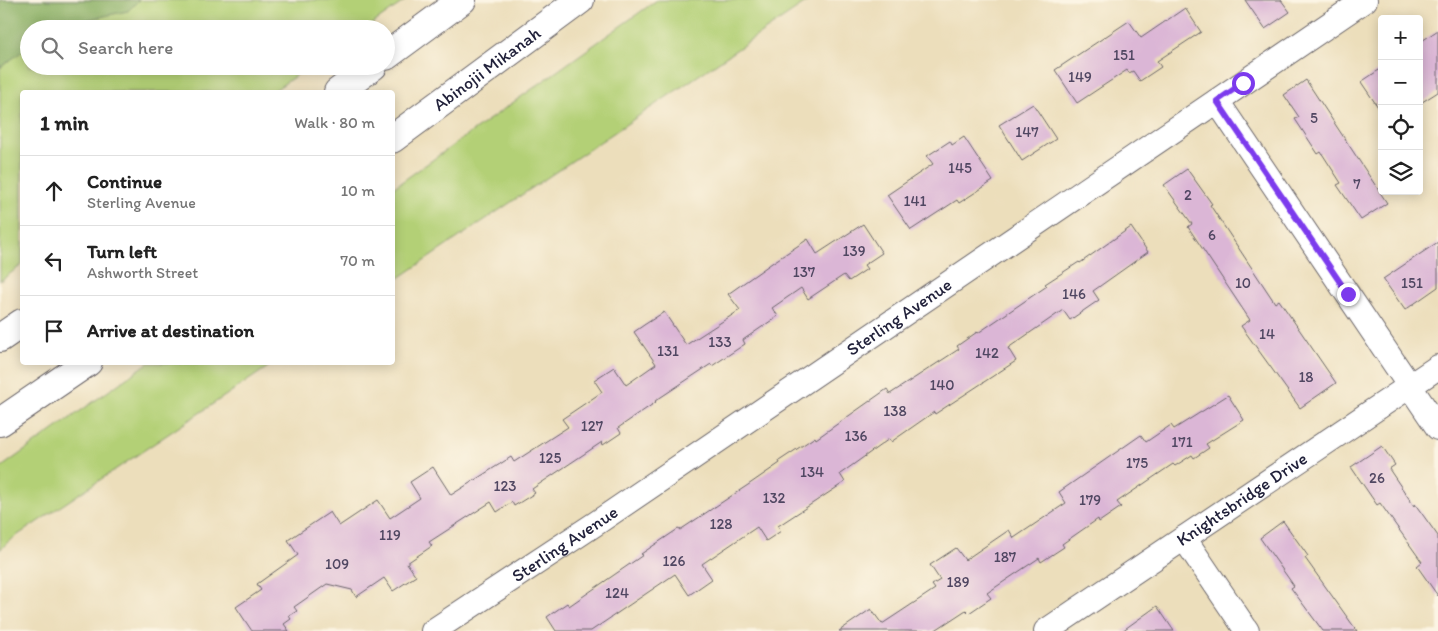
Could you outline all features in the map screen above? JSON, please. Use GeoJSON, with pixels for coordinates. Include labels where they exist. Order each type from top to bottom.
{"type":"FeatureCollection","features":[{"type":"Feature","properties":{"kind":"main road"},"geometry":{"type":"LineString","coordinates":[[395,49],[462,0]]}},
{"type":"Feature","properties":{"kind":"main road","name":"Abinojii Mikanah"},"geometry":{"type":"LineString","coordinates":[[395,137],[580,0]]}},
{"type":"Feature","properties":{"kind":"main road"},"geometry":{"type":"LineString","coordinates":[[341,90],[361,75]]}},
{"type":"Feature","properties":{"kind":"main road"},"geometry":{"type":"LineString","coordinates":[[0,338],[20,324]]}},
{"type":"Feature","properties":{"kind":"main road"},"geometry":{"type":"LineString","coordinates":[[0,422],[84,365]]}},
{"type":"Feature","properties":{"kind":"street","name":"Sterling Avenue"},"geometry":{"type":"LineString","coordinates":[[433,631],[598,522],[1217,101],[1357,2]]}},
{"type":"Feature","properties":{"kind":"street"},"geometry":{"type":"LineString","coordinates":[[1217,101],[1438,428]]}},
{"type":"Feature","properties":{"kind":"street","name":"Knightsbridge Drive"},"geometry":{"type":"LineString","coordinates":[[1046,631],[1438,367]]}},
{"type":"Feature","properties":{"kind":"street"},"geometry":{"type":"LineString","coordinates":[[1184,538],[1247,631]]}},
{"type":"Feature","properties":{"kind":"green space"},"geometry":{"type":"Polygon","coordinates":[[[0,0],[406,0],[378,20],[20,20],[20,75],[297,75],[275,90],[20,90],[20,266],[0,281],[0,0]]]}},
{"type":"Feature","properties":{"kind":"green space"},"geometry":{"type":"Polygon","coordinates":[[[0,0],[139,0],[128,11],[86,20],[20,20],[20,53],[0,68],[0,0]]]}},
{"type":"Feature","properties":{"kind":"green space"},"geometry":{"type":"Polygon","coordinates":[[[657,0],[810,0],[395,281],[395,187],[657,0]]]}},
{"type":"Feature","properties":{"kind":"green space"},"geometry":{"type":"Polygon","coordinates":[[[145,365],[271,365],[9,541],[0,550],[0,468],[145,365]]]}},
{"type":"Feature","properties":{"kind":"building"},"geometry":{"type":"Polygon","coordinates":[[[1245,0],[1281,0],[1290,12],[1265,29],[1245,0]]]}},
{"type":"Feature","properties":{"kind":"building"},"geometry":{"type":"Polygon","coordinates":[[[1185,8],[1201,32],[1157,61],[1161,67],[1140,81],[1133,71],[1129,73],[1127,70],[1077,103],[1055,70],[1129,21],[1141,38],[1185,8]]]}},
{"type":"Feature","properties":{"kind":"building"},"geometry":{"type":"Polygon","coordinates":[[[1438,30],[1438,92],[1423,101],[1423,60],[1423,40],[1438,30]]]}},
{"type":"Feature","properties":{"kind":"building"},"geometry":{"type":"Polygon","coordinates":[[[1378,71],[1378,107],[1361,82],[1378,71]]]}},
{"type":"Feature","properties":{"kind":"building"},"geometry":{"type":"Polygon","coordinates":[[[1306,80],[1378,189],[1378,195],[1382,195],[1387,203],[1361,220],[1337,185],[1341,183],[1321,152],[1318,154],[1295,119],[1299,117],[1284,95],[1306,80]]]}},
{"type":"Feature","properties":{"kind":"building"},"geometry":{"type":"Polygon","coordinates":[[[1033,104],[1056,139],[1022,161],[999,125],[1033,104]]]}},
{"type":"Feature","properties":{"kind":"building"},"geometry":{"type":"Polygon","coordinates":[[[964,137],[993,181],[959,203],[957,200],[911,230],[887,195],[933,164],[927,156],[950,141],[952,145],[964,137]]]}},
{"type":"Feature","properties":{"kind":"building"},"geometry":{"type":"Polygon","coordinates":[[[1187,169],[1212,204],[1210,205],[1275,303],[1279,300],[1336,383],[1300,408],[1241,326],[1250,320],[1188,227],[1192,224],[1164,185],[1187,169]]]}},
{"type":"Feature","properties":{"kind":"building"},"geometry":{"type":"Polygon","coordinates":[[[863,224],[882,253],[864,265],[867,269],[849,281],[844,275],[808,299],[801,288],[772,308],[778,316],[743,340],[745,344],[655,401],[618,428],[621,433],[603,445],[602,442],[532,489],[535,493],[514,506],[512,502],[497,512],[491,502],[429,542],[432,546],[407,563],[416,576],[393,591],[384,578],[356,597],[352,590],[327,584],[294,607],[297,611],[289,616],[291,619],[284,624],[289,631],[252,631],[236,607],[261,590],[257,584],[298,555],[288,540],[330,512],[339,526],[378,500],[390,518],[420,498],[410,482],[433,467],[451,495],[511,457],[514,462],[568,427],[562,419],[602,392],[594,380],[614,367],[626,385],[656,364],[634,332],[644,325],[664,312],[686,345],[740,310],[728,294],[772,263],[808,239],[817,254],[863,224]]]}},
{"type":"Feature","properties":{"kind":"building"},"geometry":{"type":"Polygon","coordinates":[[[1131,227],[1148,252],[1093,291],[1099,300],[1070,320],[1063,310],[1008,348],[1016,361],[935,414],[934,412],[891,442],[889,439],[840,474],[845,482],[778,526],[781,531],[766,541],[757,527],[702,564],[712,579],[689,595],[675,574],[591,631],[556,631],[547,617],[567,603],[569,606],[643,555],[641,554],[748,485],[780,463],[779,461],[815,437],[816,439],[887,389],[890,394],[959,349],[957,346],[1131,227]]]}},
{"type":"Feature","properties":{"kind":"building"},"geometry":{"type":"Polygon","coordinates":[[[1438,242],[1438,287],[1405,310],[1383,279],[1438,242]]]}},
{"type":"Feature","properties":{"kind":"building"},"geometry":{"type":"Polygon","coordinates":[[[1228,395],[1244,420],[1206,444],[1209,448],[1194,458],[1192,455],[1175,466],[1173,464],[1117,502],[1121,507],[1099,522],[1098,519],[1062,544],[1064,547],[1041,562],[1039,558],[987,593],[991,598],[969,613],[966,610],[934,631],[839,631],[871,609],[882,624],[935,589],[932,585],[940,580],[930,565],[956,548],[965,560],[1009,530],[1014,538],[1066,503],[1059,492],[1141,435],[1146,442],[1171,425],[1174,429],[1228,395]]]}},
{"type":"Feature","properties":{"kind":"building"},"geometry":{"type":"Polygon","coordinates":[[[1382,446],[1395,465],[1389,469],[1414,506],[1415,504],[1438,536],[1438,596],[1417,566],[1422,562],[1380,503],[1377,505],[1351,467],[1382,446]]]}},
{"type":"Feature","properties":{"kind":"building"},"geometry":{"type":"Polygon","coordinates":[[[1283,521],[1308,556],[1305,558],[1357,631],[1323,631],[1291,588],[1294,586],[1260,538],[1283,521]]]}},
{"type":"Feature","properties":{"kind":"building"},"geometry":{"type":"Polygon","coordinates":[[[1157,606],[1174,631],[1122,631],[1157,606]]]}},
{"type":"Feature","properties":{"kind":"route"},"geometry":{"type":"LineString","coordinates":[[1243,83],[1217,101],[1348,294]]}}]}
